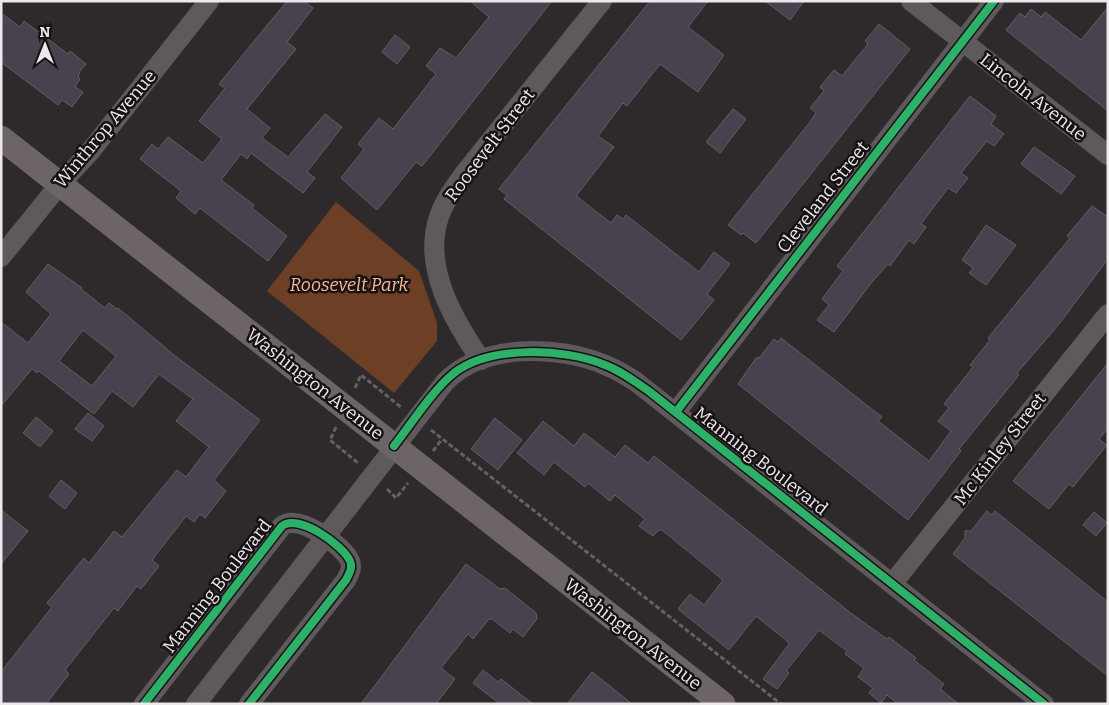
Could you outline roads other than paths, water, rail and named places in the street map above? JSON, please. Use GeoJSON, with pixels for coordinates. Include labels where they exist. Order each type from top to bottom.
{"type":"FeatureCollection","features":[{"type":"Feature","properties":{"kind":"main road","name":"Washington Avenue"},"geometry":{"type":"LineString","coordinates":[[1,138],[723,704]]}},
{"type":"Feature","properties":{"kind":"street","name":"Winthrop Avenue"},"geometry":{"type":"LineString","coordinates":[[1,257],[60,184],[89,153],[209,1]]}},
{"type":"Feature","properties":{"kind":"street","name":"Roosevelt Street"},"geometry":{"type":"LineString","coordinates":[[481,360],[466,337],[440,281],[434,252],[439,216],[446,200],[464,174],[602,1]]}},
{"type":"Feature","properties":{"kind":"street","name":"Lincoln Avenue"},"geometry":{"type":"LineString","coordinates":[[911,1],[1108,155]]}},
{"type":"Feature","properties":{"kind":"street","name":"Cleveland Street"},"geometry":{"type":"LineString","coordinates":[[676,412],[994,1]]}},
{"type":"Feature","properties":{"kind":"street","name":"Mc Kinley Street"},"geometry":{"type":"LineString","coordinates":[[892,584],[1108,314]]}},
{"type":"Feature","properties":{"kind":"street","name":"Manning Boulevard"},"geometry":{"type":"LineString","coordinates":[[196,704],[394,446],[453,374],[481,360],[506,354],[530,352],[581,357],[604,364],[621,373],[676,412],[1044,704]]}},
{"type":"Feature","properties":{"kind":"street","name":"Manning Boulevard"},"geometry":{"type":"LineString","coordinates":[[144,704],[282,526],[289,522],[300,523],[325,537],[348,558],[351,566],[349,575],[249,704]]}},
{"type":"Feature","properties":{"kind":"park label","name":"Roosevelt Park"},"geometry":{"type":"Point","coordinates":[349,285]}}]}
